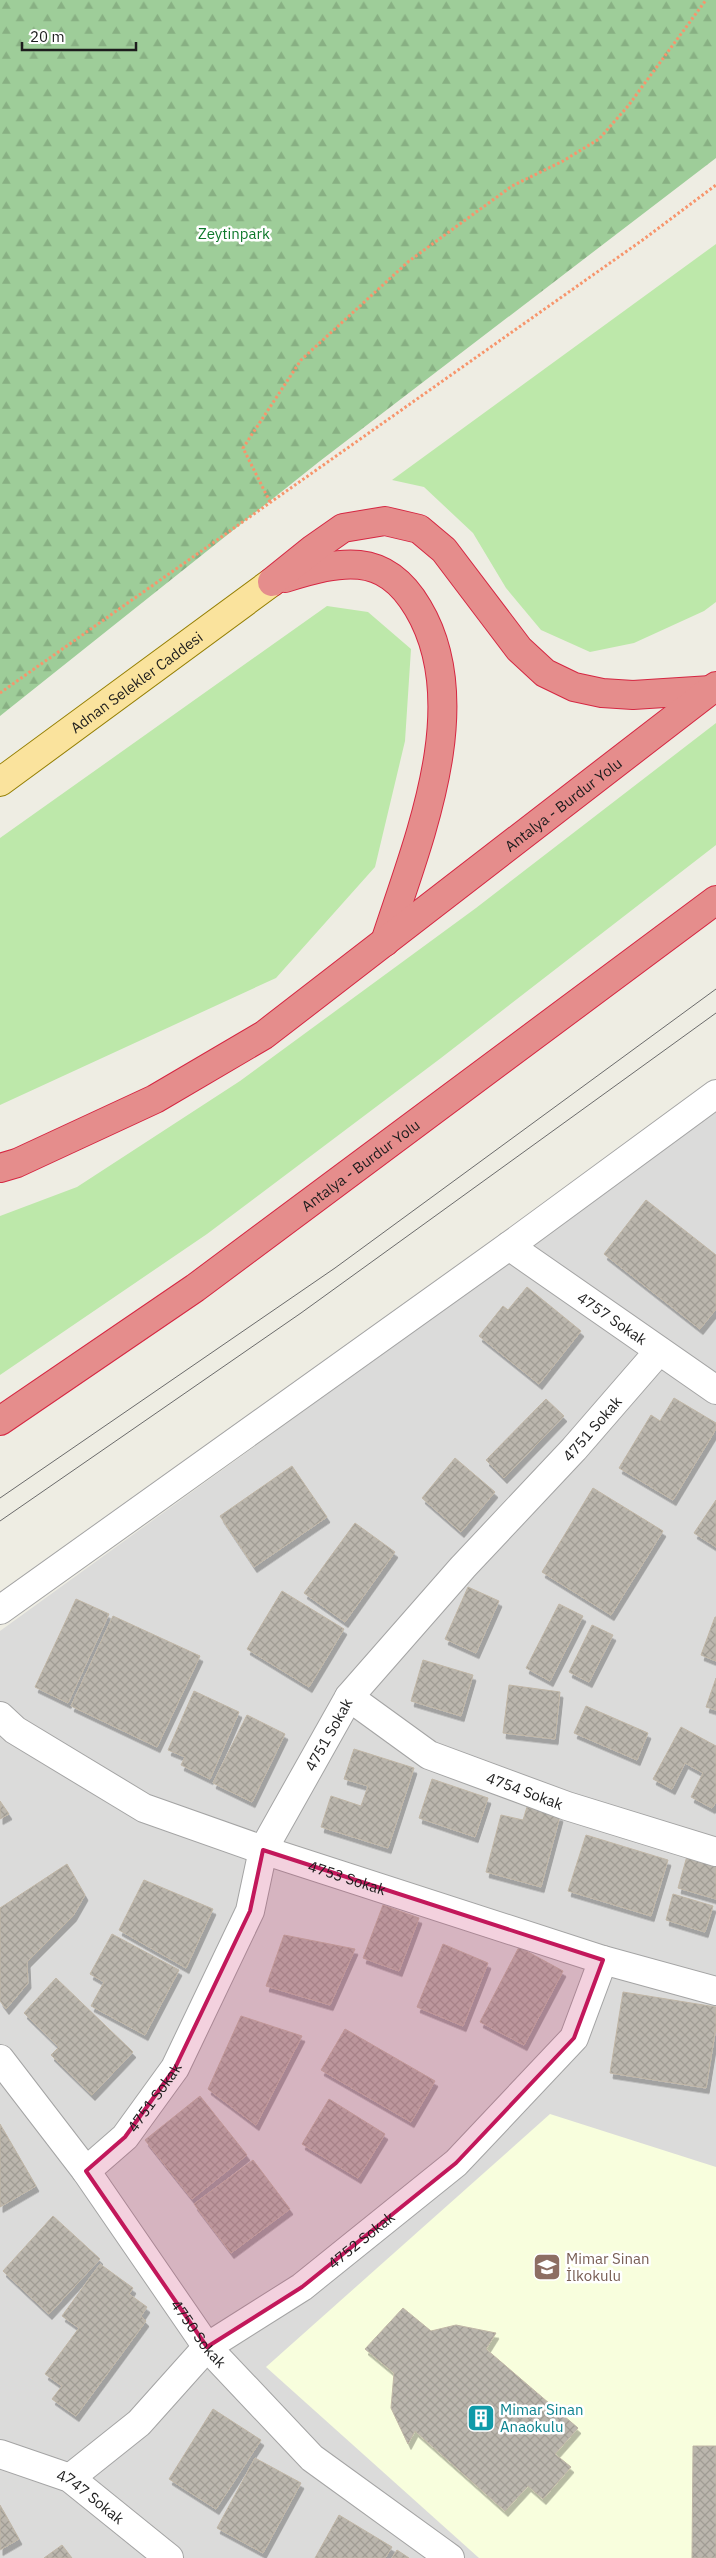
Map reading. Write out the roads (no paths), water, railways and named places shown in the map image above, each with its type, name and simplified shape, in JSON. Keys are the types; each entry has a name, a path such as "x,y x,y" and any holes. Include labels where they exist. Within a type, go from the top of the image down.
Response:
{"highway":[{"path":"272,582 313,548 343,528 385,521 419,529 444,550 518,650 545,673 574,687 602,693 633,695 713,688"},
{"path":"272,582 325,565 357,563 387,573 410,594 426,622 435,648 440,664 443,706 435,775 417,844 385,942"},
{"name":"Antalya - Burdur Yolu","path":"0,1168 17,1163 163,1094 264,1035 713,688"},
{"name":"Antalya - Burdur Yolu","path":"0,1421 195,1288 716,900"}],"main road":[{"name":"Adnan Selekler Caddesi","path":"0,782 272,582"}],"street":[{"path":"0,1610 510,1246 716,1094"},
{"name":"4757 Sokak","path":"510,1246 716,1390"},
{"name":"4751 Sokak","path":"86,2171 126,2136 175,2068 250,1912 263,1850 349,1697 463,1567 574,1449 659,1350"},
{"name":"4754 Sokak","path":"349,1697 430,1755 567,1806 716,1852"},
{"name":"4753 Sokak","path":"0,1716 15,1730 144,1808 263,1850 604,1960 716,1991"},
{"name":"4752 Sokak","path":"70,2478 139,2423 206,2347 302,2287 456,2163 574,2038 604,1960"},
{"name":"4750 Sokak","path":"0,2059 86,2171 206,2347 312,2458 450,2558"},
{"name":"4747 Sokak","path":"0,2454 70,2478 169,2558"}],"tram line":[{"path":"0,1498 335,1268 716,989"},
{"path":"0,1521 301,1313 716,1013"}],"place":[{"name":"Mimar Sinan İlkokulu","path":"547,2267"},
{"name":"Mimar Sinan Anaokulu","path":"481,2418"}],"park label":[{"name":"Zeytinpark","path":"234,233"}]}
